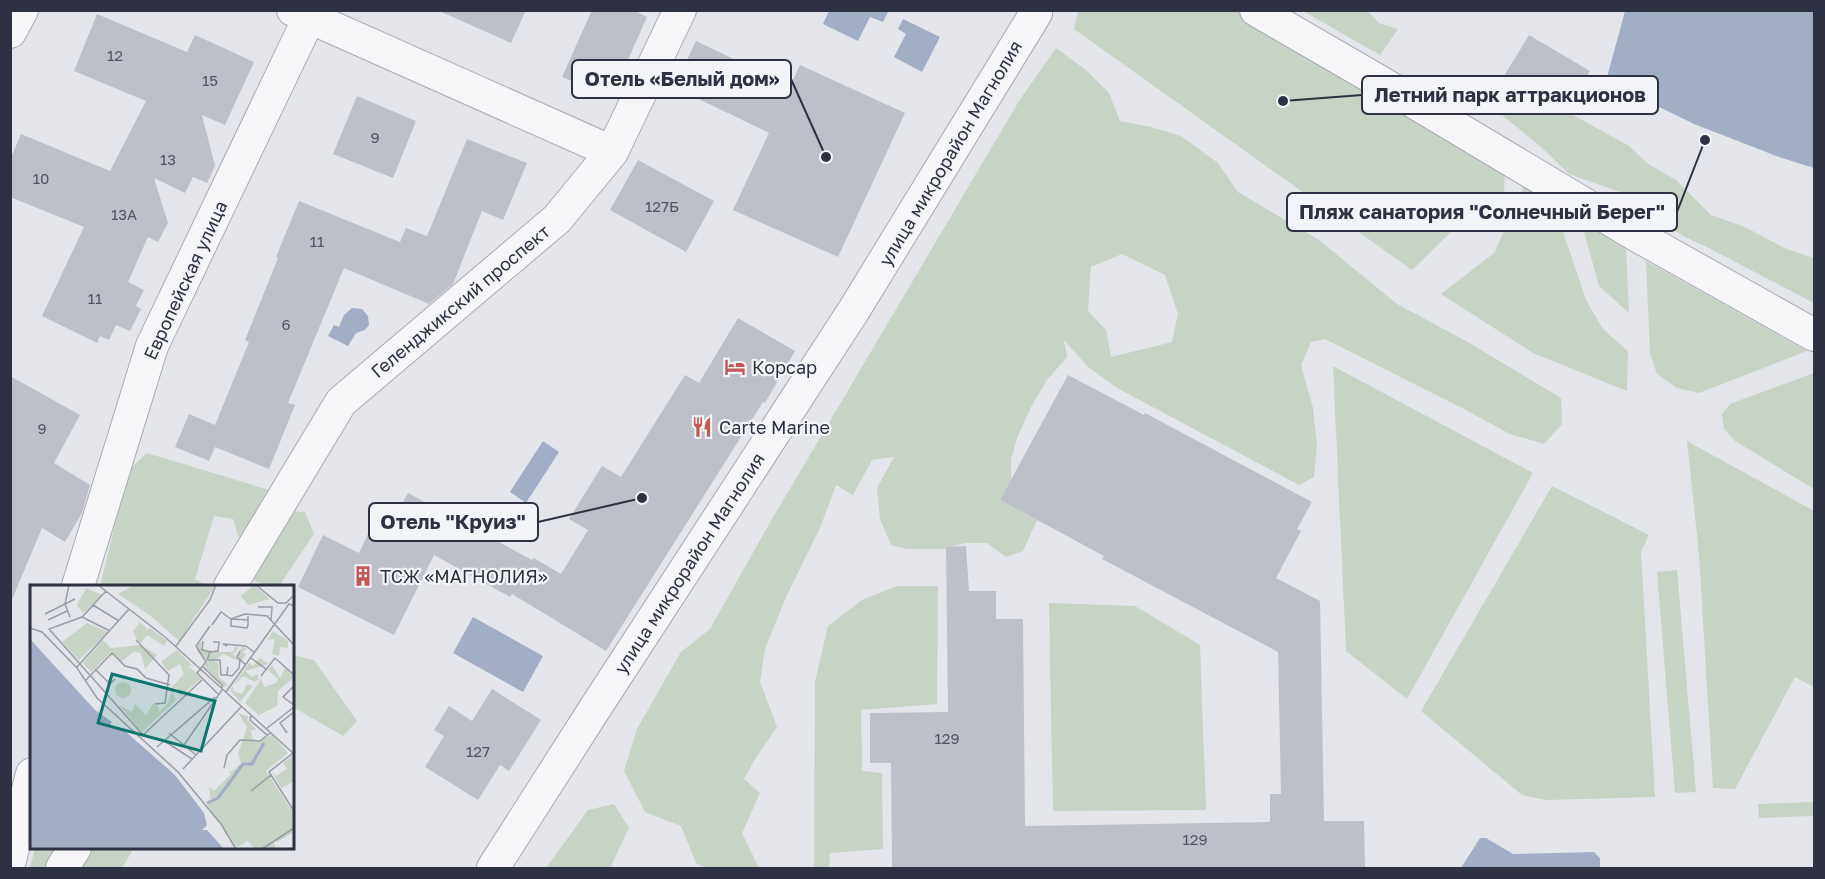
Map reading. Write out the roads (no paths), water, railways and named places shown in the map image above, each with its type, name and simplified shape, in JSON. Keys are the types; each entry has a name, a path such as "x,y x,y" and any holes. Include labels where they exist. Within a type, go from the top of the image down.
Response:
{"street":[{"path":"10,32 22,10"},
{"name":"Геленджикский проспект","path":"231,585 341,402 557,219 612,152 680,10"},
{"path":"1256,10 1636,236 1815,335"},
{"name":"улица микрорайон Магнолия","path":"493,868 854,310 1036,13"},
{"path":"301,14 612,152"},
{"name":"Европейская улица","path":"78,585 152,346 301,14"},
{"path":"10,860 30,782"},
{"path":"62,868 74,849"}],"water":[{"path":"885,10 888,12 883,22 870,17 858,41 823,24 829,11"},
{"path":"1625,11 1814,11 1814,168 1694,124 1606,81"},
{"path":"903,19 940,37 922,72 894,57 906,34 898,29"},
{"path":"352,308 362,309 368,316 369,325 365,330 356,333 348,346 328,336 334,325 339,327 344,315"},
{"path":"543,441 559,452 526,503 510,492"},
{"path":"473,617 543,656 523,692 453,653"},
{"path":"1480,838 1486,838 1513,854 1594,852 1600,858 1600,868 1461,868"}],"place":[{"name":"Летний парк аттракционов","path":"1283,101"},
{"name":"Пляж санатория \"Солнечный Берег\"","path":"1705,140"},
{"name":"Отель «Белый дом»","path":"826,157"},
{"name":"Корсар","path":"735,367"},
{"name":"Carte Marine","path":"702,427"},
{"name":"Отель \"Круиз\"","path":"642,498"},
{"name":"ТСЖ «МАГНОЛИЯ»","path":"363,576"}]}
